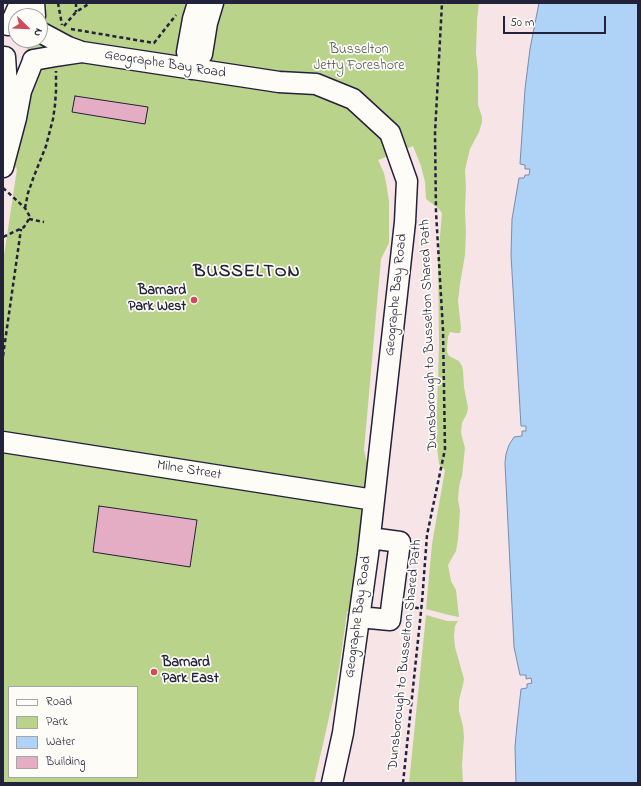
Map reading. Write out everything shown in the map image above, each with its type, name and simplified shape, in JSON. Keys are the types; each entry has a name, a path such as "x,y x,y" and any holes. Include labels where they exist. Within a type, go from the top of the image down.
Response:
{"street":[{"path":"7,27 13,19 20,3"},
{"path":"192,69 187,52 193,19 198,3"},
{"path":"192,69 202,54 207,23 213,3"},
{"name":"Geographe Bay Road","path":"48,36 68,47 82,52 279,82 316,84 353,99 390,133 407,181 404,230 370,538 343,733 332,783"},
{"path":"3,166 16,118 21,91 33,60 38,56 41,48"},
{"name":"Geographe Bay Road","path":"4,55 10,61 21,64 33,60 82,52"},
{"path":"3,132 7,86 4,55"},
{"name":"Milne Street","path":"3,442 374,500"},
{"path":"359,617 390,620 400,542 370,538"}],"path":[{"path":"58,3 63,28"},
{"path":"76,3 76,12"},
{"path":"63,28 76,12 90,3"},
{"name":"Dunsborough to Busselton Shared Path","path":"403,783 428,535 445,449 435,157 442,3"},
{"path":"63,28 154,43 178,12"},
{"path":"25,208 28,193 46,146 54,112 56,91 54,56"},
{"path":"3,188 25,208 29,215 27,224 21,229 3,237"},
{"path":"29,219 44,222"},
{"path":"3,356 21,229"}],"green space":[{"name":"Busselton Jetty Foreshore","path":"8,3 479,3 476,53 478,72 478,105 482,122 479,132 470,149 465,170 465,255 458,301 461,328 460,333 450,332 447,347 449,356 459,361 462,366 468,408 462,423 461,433 465,448 458,499 460,511 458,539 456,551 448,565 451,581 456,590 459,617 426,609 432,544 445,470 439,464 436,439 439,347 438,259 442,213 426,199 425,182 421,166 413,146 378,160 384,173 389,202 389,243 381,259 364,450 368,467 354,604 347,612 334,696 314,783 3,783 3,262 17,169 12,165 32,78 42,68 26,48 48,48 48,8 8,8 8,25 3,19 3,11"},
{"path":"426,615 447,621 458,621 455,626 454,636 455,647 464,679 459,700 459,711 464,737 462,765 463,783 409,783"}],"water":[{"path":"539,3 638,3 638,783 516,783 515,747 521,689 527,688 527,684 532,683 531,678 526,679 526,675 520,675 514,647 505,463 509,445 514,437 522,436 522,431 526,431 526,426 521,426 511,255 512,219 519,178 524,178 525,175 529,175 530,169 525,169 525,165 520,164 525,89 530,49"}],"building":[{"path":"75,96 148,107 145,124 72,112"},
{"path":"99,506 197,520 190,567 93,552"}],"place":[{"name":"Barnard Park West","path":"194,300"},
{"name":"Barnard Park East","path":"154,672"}],"district":[{"name":"BUSSELTON","path":"247,273"}]}
